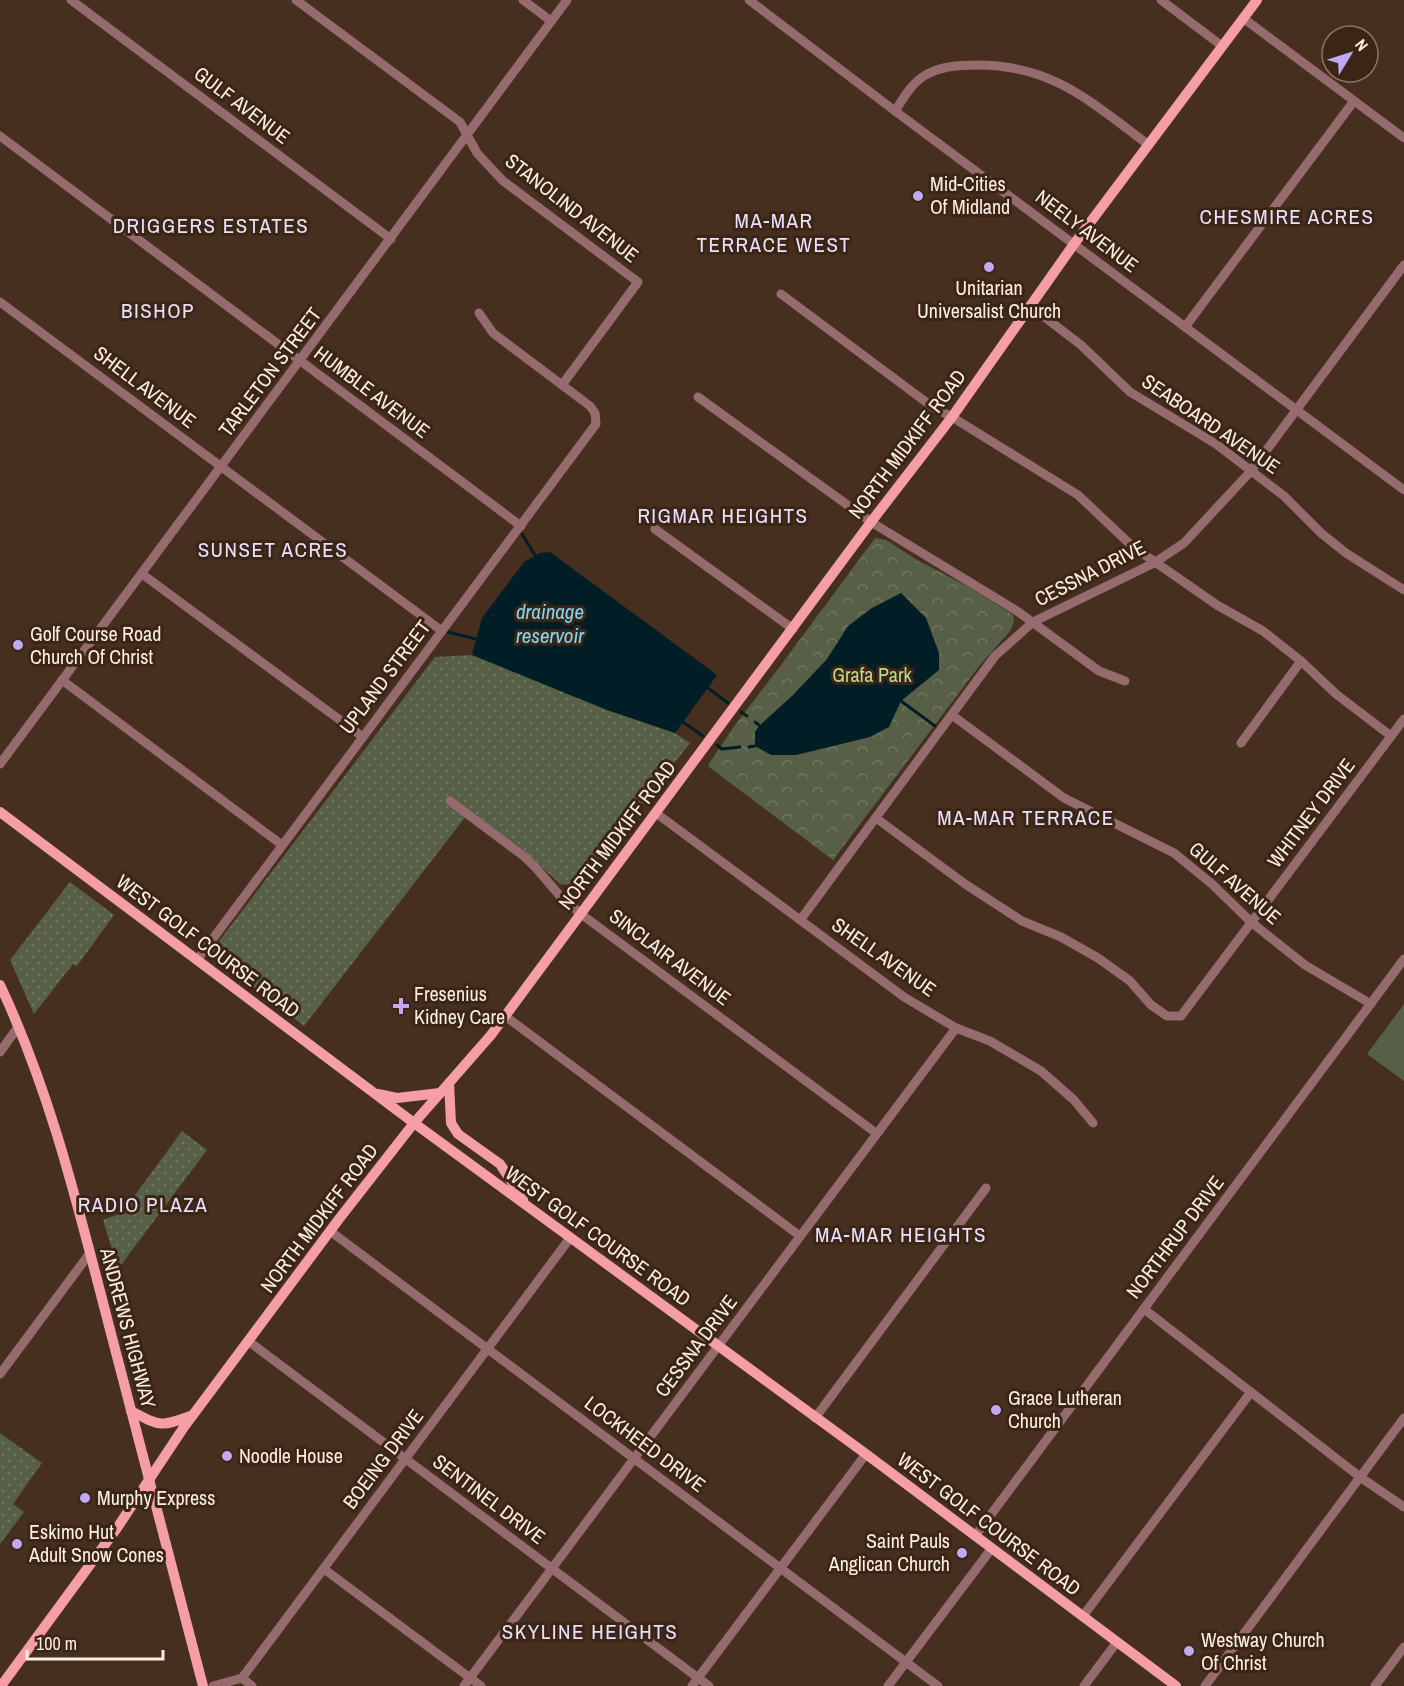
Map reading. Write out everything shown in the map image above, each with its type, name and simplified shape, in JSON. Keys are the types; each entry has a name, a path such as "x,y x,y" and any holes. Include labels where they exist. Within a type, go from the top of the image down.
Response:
{"main road":[{"name":"NORTH MIDKIFF ROAD","path":"1,1686 117,1528 193,1415 248,1341 414,1123 491,1035 951,417 1074,244 1257,0"},
{"name":"WEST GOLF COURSE ROAD","path":"0,812 414,1123 866,1454 1176,1686"},
{"name":"ANDREWS HIGHWAY","path":"0,985 53,1119 203,1686"},
{"path":"449,1083 450,1116 454,1128 458,1134 500,1164 528,1207"},
{"path":"374,1093 397,1098 440,1093"},
{"path":"131,1411 161,1425 193,1415"}],"street":[{"name":"GULF AVENUE","path":"71,0 391,239"},
{"name":"STANOLIND AVENUE","path":"296,0 460,122 477,153 503,181 638,282 562,385"},
{"path":"523,0 551,21"},
{"name":"TARLETON STREET","path":"0,764 567,0"},
{"name":"NEELY AVENUE","path":"749,0 1404,490"},
{"path":"1161,0 1222,46"},
{"path":"1244,18 1404,138"},
{"path":"895,111 913,85 924,76 943,68 996,65 1032,72 1057,81 1149,145"},
{"path":"1185,327 1354,101"},
{"name":"HUMBLE AVENUE","path":"0,136 521,526"},
{"name":"CESSNA DRIVE","path":"801,920 995,656 1033,622 1154,563 1184,543 1251,471 1404,266"},
{"path":"781,294 934,408 1078,495 1132,546 1154,563 1217,606 1263,631 1301,661 1336,694 1391,736"},
{"name":"SHELL AVENUE","path":"0,302 442,631"},
{"name":"SEABOARD AVENUE","path":"1030,306 1081,345 1130,392 1216,444 1284,496 1321,533 1346,553 1404,590"},
{"path":"479,313 493,333 562,385"},
{"name":"UPLAND STREET","path":"197,960 596,424 595,413 591,406 562,385"},
{"path":"698,397 871,522 1033,622 1099,671 1125,681"},
{"path":"655,529 793,629"},
{"path":"142,574 363,737"},
{"path":"1241,743 1301,661"},
{"path":"62,680 282,844"},
{"name":"GULF AVENUE","path":"952,715 1064,798 1174,854 1212,884 1251,922 1305,965 1371,1004"},
{"name":"WHITNEY DRIVE","path":"876,819 965,884 1022,921 1061,937 1098,958 1130,981 1151,1005 1167,1016 1181,1016 1404,719"},
{"name":"SINCLAIR AVENUE","path":"450,801 525,857 560,896 581,914 876,1133"},
{"name":"SHELL AVENUE","path":"657,813 904,997 956,1028 990,1041 1041,1071 1074,1100 1093,1123"},
{"name":"NORTHRUP DRIVE","path":"975,1536 1404,959"},
{"path":"505,1016 800,1236"},
{"path":"0,1052 18,1027"},
{"name":"CESSNA DRIVE","path":"464,1686 956,1028"},
{"path":"815,1418 986,1188"},
{"name":"LOCKHEED DRIVE","path":"330,1231 938,1686"},
{"name":"BOEING DRIVE","path":"242,1678 570,1238"},
{"path":"1,1370 90,1253"},
{"path":"1144,1310 1360,1477 1404,1507"},
{"name":"SENTINEL DRIVE","path":"248,1341 709,1686"},
{"path":"1083,1616 1251,1392"},
{"path":"1205,1686 1404,1418"},
{"path":"692,1686 866,1454"},
{"path":"888,1686 992,1548"},
{"path":"324,1569 481,1686"},
{"path":"1084,1686 1117,1642"},
{"path":"1375,1686 1404,1647"},
{"path":"213,1686 242,1678 252,1686"}],"green space":[{"name":"Grafa Park","path":"875,538 886,540 917,560 967,586 1009,612 1013,615 1014,621 1011,630 980,665 833,860 708,765"},
{"path":"472,655 675,733 690,743 578,886 560,884 526,852 470,811 304,1026 210,953 435,657"},
{"path":"70,882 114,915 77,966 73,964 34,1014 10,960"},
{"path":"1404,1004 1404,1081 1367,1054"},
{"path":"182,1131 207,1150 118,1269 103,1220 122,1213"},
{"path":"0,1433 42,1463 13,1504 24,1512 0,1544"}],"water":[{"name":"drainage reservoir","path":"550,552 717,675 675,733 607,710 472,655 482,618 524,562 540,553"},
{"path":"901,593 926,618 939,653 939,670 901,701 889,727 870,737 796,755 771,755 755,746 755,732 759,726 827,659 848,626 872,608"}],"waterway":[{"path":"522,534 535,555"},
{"path":"448,632 476,639"},
{"path":"708,688 728,703"},
{"path":"901,701 935,726"},
{"path":"741,712 747,716"},
{"path":"683,722 703,736"},
{"path":"755,722 759,725"},
{"path":"717,745 722,749 740,747"},
{"path":"749,747 755,746"}],"place":[{"name":"Mid-Cities Of Midland","path":"918,196"},
{"name":"Unitarian Universalist Church","path":"989,267"},
{"name":"Golf Course Road Church Of Christ","path":"18,645"},
{"name":"Fresenius Kidney Care","path":"401,1006"},
{"name":"Grace Lutheran Church","path":"996,1410"},
{"name":"Noodle House","path":"227,1456"},
{"name":"Murphy Express","path":"85,1498"},
{"name":"Eskimo Hut Adult Snow Cones","path":"17,1544"},
{"name":"Saint Pauls Anglican Church","path":"962,1553"},
{"name":"Westway Church Of Christ","path":"1189,1651"}],"district":[{"name":"CHESMIRE ACRES","path":"1287,217"},
{"name":"DRIGGERS ESTATES","path":"211,226"},
{"name":"MA-MAR TERRACE WEST","path":"774,233"},
{"name":"BISHOP","path":"158,311"},
{"name":"RIGMAR HEIGHTS","path":"723,516"},
{"name":"SUNSET ACRES","path":"273,550"},
{"name":"MA-MAR TERRACE","path":"1026,818"},
{"name":"RADIO PLAZA","path":"143,1205"},
{"name":"MA-MAR HEIGHTS","path":"901,1235"},
{"name":"SKYLINE HEIGHTS","path":"590,1632"}]}
